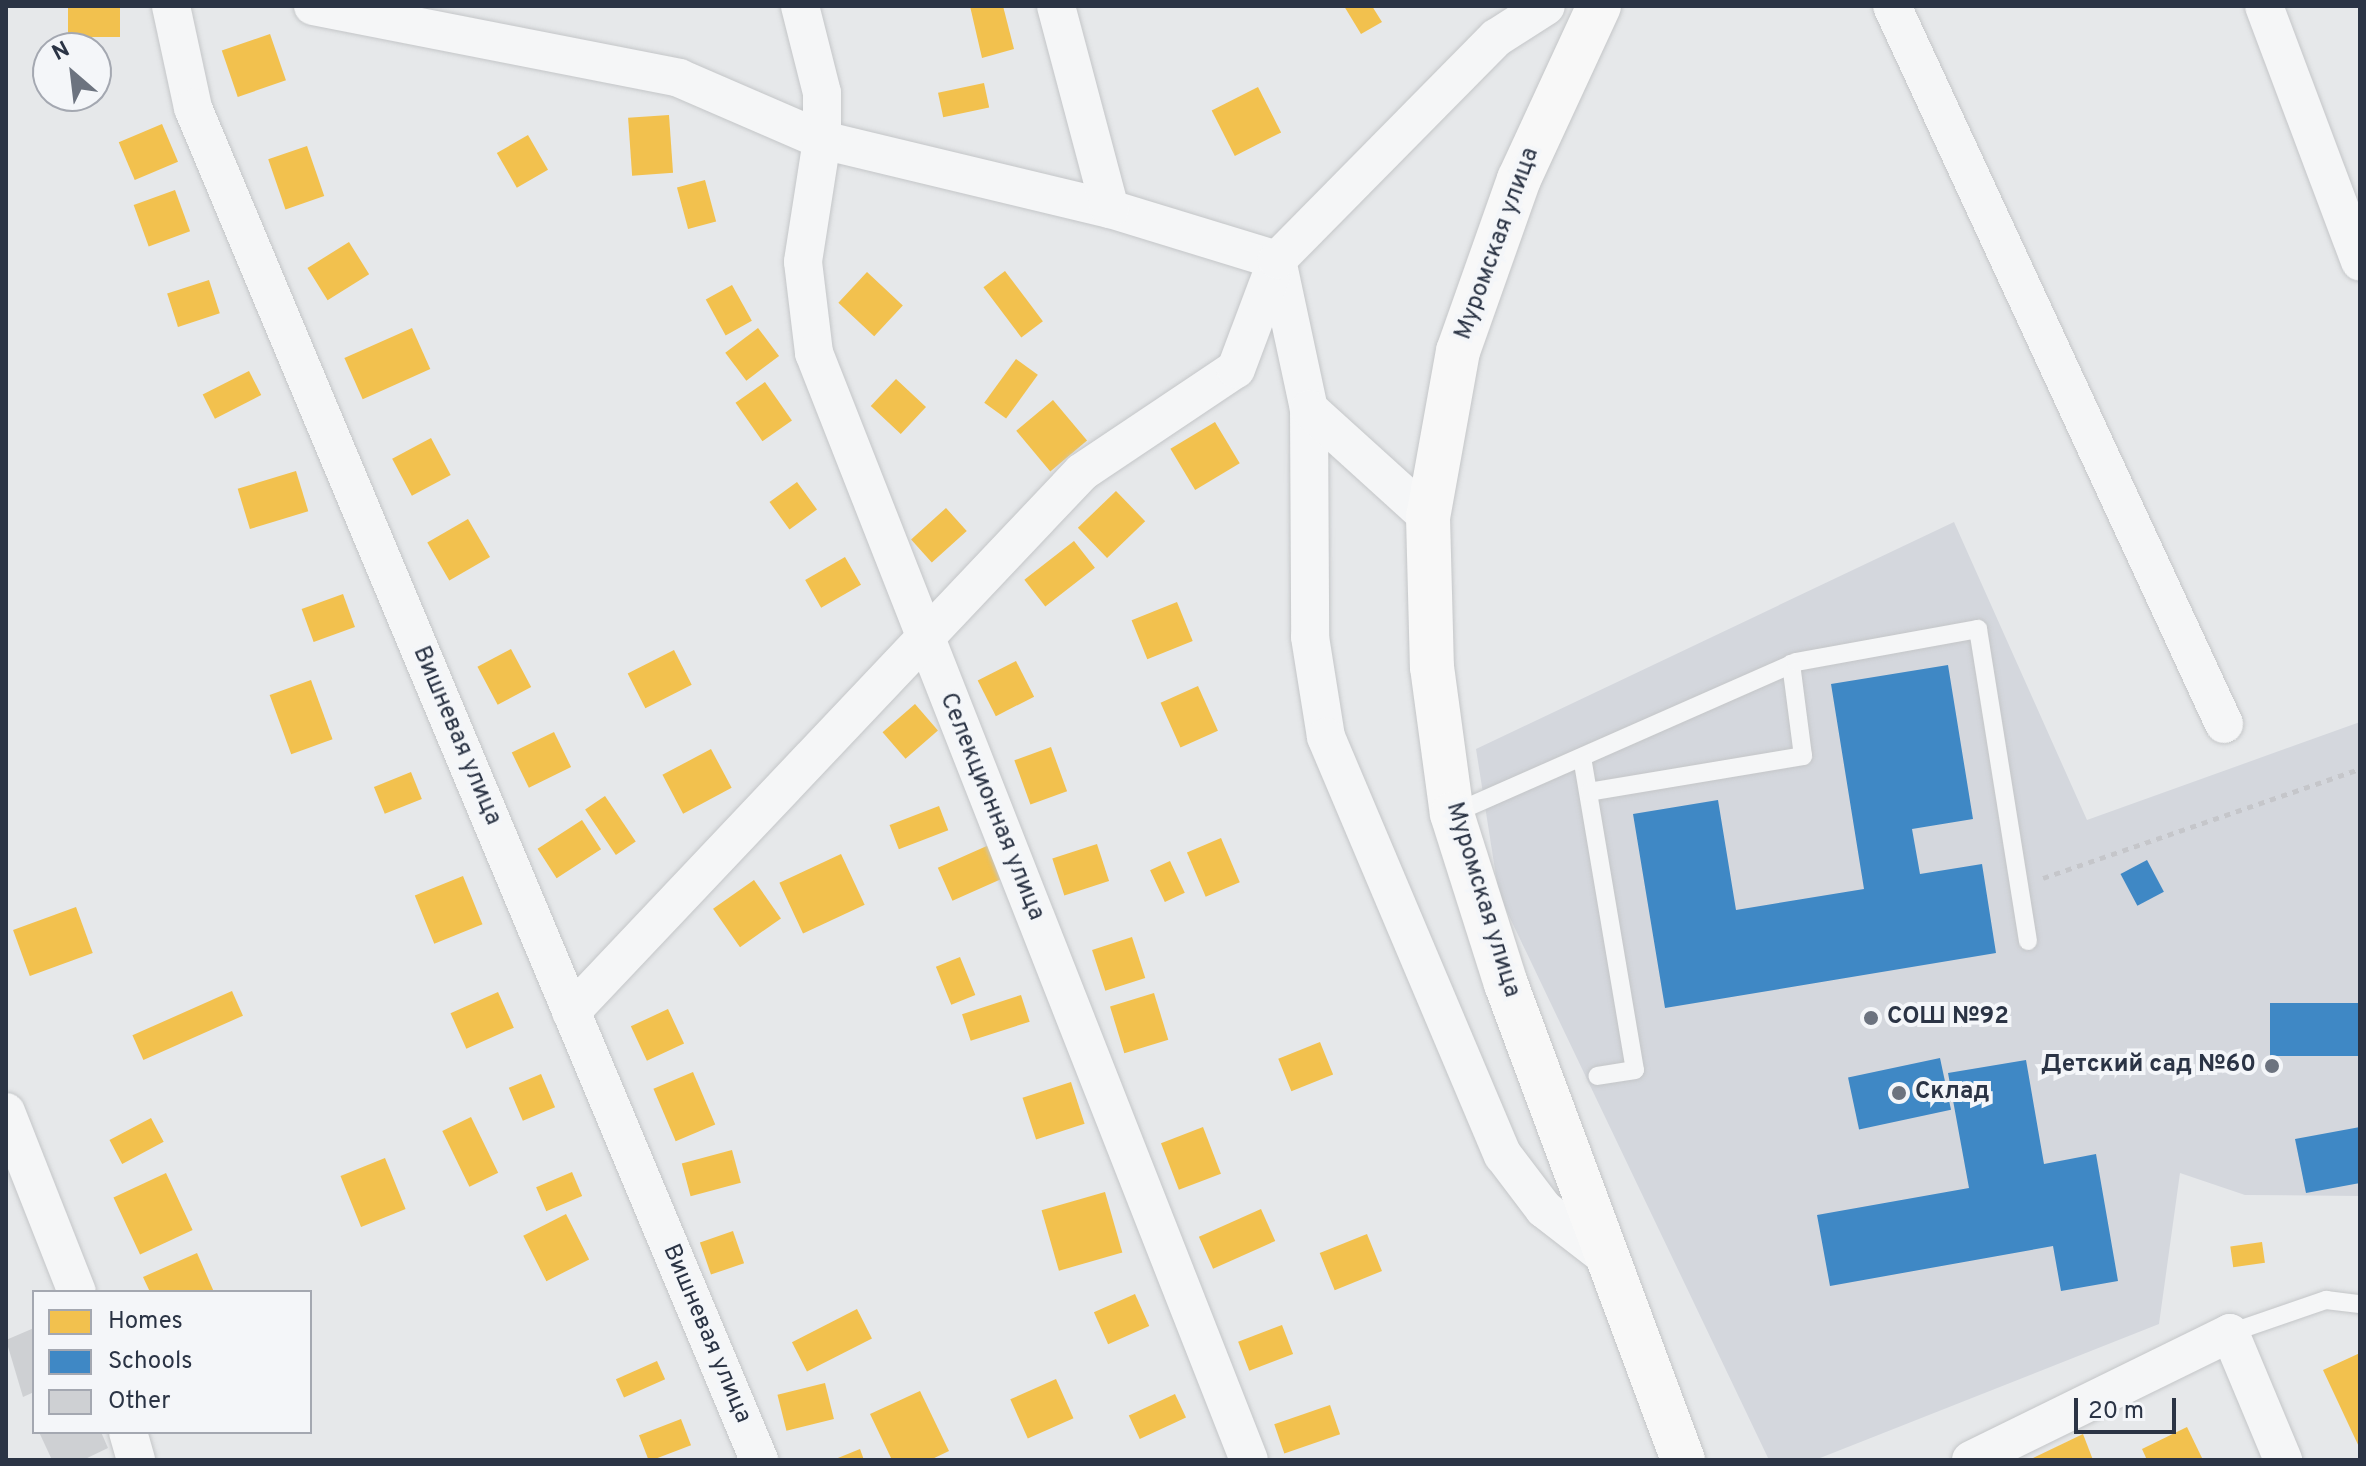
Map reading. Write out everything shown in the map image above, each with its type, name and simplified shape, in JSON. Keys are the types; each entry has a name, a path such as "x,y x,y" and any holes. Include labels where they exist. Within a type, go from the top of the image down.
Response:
{"street":[{"name":"Вишневая улица","path":"171,6 193,108 759,1460"},
{"path":"313,6 421,17 679,78 822,140 1110,209 1277,260"},
{"name":"Селекционная улица","path":"800,6 822,93 822,140 803,262 814,353 1249,1460"},
{"path":"1056,6 1110,209"},
{"path":"571,1012 923,634 1082,472 1236,369 1277,260 1496,38 1546,6"},
{"path":"1892,6 2224,724"},
{"path":"2264,6 2360,262"},
{"name":"Муромская улица","path":"1585,10 1519,179 1458,351 1428,517 1432,667 1452,814 1606,1257 1683,1460"},
{"path":"1277,260 1309,409 1310,637 1326,737 1503,1155 1544,1209 1606,1257"},
{"path":"1309,409 1428,517"},
{"path":"6,1112 76,1290"},
{"path":"1971,1460 2230,1333 2283,1460"},
{"path":"129,1434 136,1460"}],"lane":[{"path":"1452,814 1791,664 1978,629 2028,941"},
{"path":"1589,792 1803,756 1791,664"},
{"path":"1582,757 1635,1070 1597,1076"},
{"path":"2230,1333 2326,1300 2360,1304"}],"path":[{"path":"2020,886 2360,769"}],"shaded area":[{"name":"СОШ №92","path":"1954,522 2087,820 2360,722 2360,1196 2245,1195 2180,1173 2159,1324 1815,1460 1769,1460 1499,895 1476,749"}],"building: Homes":[{"path":"68,6 120,6 120,37 112,37 112,32 68,32"},
{"path":"970,6 1003,6 1014,49 982,58"},
{"path":"1344,6 1372,6 1382,22 1361,34"},
{"path":"270,34 286,80 238,97 222,51"},
{"path":"984,83 989,107 943,117 938,93"},
{"path":"1258,87 1281,132 1235,156 1212,111"},
{"path":"669,115 673,173 632,176 628,118"},
{"path":"162,124 178,162 135,180 119,142"},
{"path":"528,135 548,170 517,188 497,153"},
{"path":"307,146 324,196 285,209 268,159"},
{"path":"705,180 716,222 688,229 677,188"},
{"path":"175,190 190,231 149,246 134,205"},
{"path":"349,242 369,274 328,300 307,268"},
{"path":"1005,271 1043,321 1021,338 983,287"},
{"path":"867,272 903,305 874,336 838,303"},
{"path":"209,280 220,313 178,327 167,294"},
{"path":"732,285 752,321 726,335 706,300"},
{"path":"412,328 430,369 363,399 344,358"},
{"path":"758,328 779,356 746,381 725,353"},
{"path":"1016,359 1038,375 1006,419 984,403"},
{"path":"249,371 261,395 215,419 203,395"},
{"path":"896,379 926,407 901,434 871,406"},
{"path":"765,382 792,421 762,441 736,403"},
{"path":"1053,400 1087,441 1050,471 1016,431"},
{"path":"1215,422 1240,463 1195,490 1170,449"},
{"path":"431,438 451,475 412,496 392,459"},
{"path":"296,471 308,511 250,529 238,489"},
{"path":"797,482 817,510 789,529 769,502"},
{"path":"1116,491 1145,521 1107,558 1078,528"},
{"path":"946,508 967,531 932,562 911,539"},
{"path":"468,519 490,557 449,581 427,542"},
{"path":"1074,541 1095,568 1045,607 1024,580"},
{"path":"845,557 861,585 821,608 805,580"},
{"path":"343,594 355,627 314,642 302,609"},
{"path":"1177,602 1193,641 1147,659 1132,620"},
{"path":"511,649 531,687 498,705 477,667"},
{"path":"674,650 692,685 645,708 628,674"},
{"path":"1016,661 1034,697 996,716 978,681"},
{"path":"311,680 333,739 291,754 270,695"},
{"path":"1198,686 1218,731 1180,747 1161,703"},
{"path":"915,704 938,730 906,759 883,732"},
{"path":"554,732 571,767 529,788 512,753"},
{"path":"1051,747 1067,791 1030,805 1014,760"},
{"path":"711,749 732,788 683,814 662,775"},
{"path":"411,772 422,799 385,814 374,787"},
{"path":"605,796 636,842 616,855 585,809"},
{"path":"939,806 948,830 899,849 890,825"},
{"path":"582,820 601,849 557,878 538,849"},
{"path":"1221,838 1240,882 1206,897 1187,852"},
{"path":"1097,844 1109,881 1064,896 1052,859"},
{"path":"989,845 1004,878 952,901 938,868"},
{"path":"841,854 865,905 803,933 779,883"},
{"path":"1170,861 1185,893 1165,902 1150,870"},
{"path":"463,876 482,924 434,944 415,895"},
{"path":"754,880 781,919 740,947 713,909"},
{"path":"76,907 93,953 30,976 13,930"},
{"path":"1132,937 1145,978 1105,991 1092,950"},
{"path":"960,957 975,995 951,1005 936,967"},
{"path":"232,991 243,1016 143,1060 132,1035"},
{"path":"498,992 514,1028 466,1049 450,1013"},
{"path":"1154,993 1168,1040 1124,1053 1110,1006"},
{"path":"1021,995 1030,1022 971,1041 962,1014"},
{"path":"668,1009 684,1043 647,1061 631,1026"},
{"path":"1320,1042 1333,1074 1291,1091 1278,1059"},
{"path":"693,1072 715,1124 676,1141 653,1089"},
{"path":"541,1074 555,1107 523,1121 509,1088"},
{"path":"1071,1082 1085,1124 1036,1140 1022,1098"},
{"path":"471,1117 498,1173 469,1187 442,1131"},
{"path":"151,1118 164,1142 122,1164 110,1140"},
{"path":"1203,1127 1221,1174 1179,1190 1161,1143"},
{"path":"732,1150 741,1183 691,1196 682,1163"},
{"path":"385,1158 406,1209 361,1227 340,1176"},
{"path":"572,1172 582,1196 546,1211 536,1187"},
{"path":"166,1173 193,1230 140,1255 113,1198"},
{"path":"1105,1192 1122,1253 1059,1271 1042,1210"},
{"path":"1261,1209 1275,1241 1213,1269 1199,1237"},
{"path":"566,1214 589,1259 546,1281 523,1236"},
{"path":"733,1231 744,1263 711,1275 700,1242"},
{"path":"1367,1234 1382,1271 1335,1290 1320,1253"},
{"path":"2262,1242 2265,1263 2233,1267 2230,1246"},
{"path":"197,1253 213,1290 149,1290 143,1277"},
{"path":"1135,1294 1149,1326 1108,1344 1094,1312"},
{"path":"857,1309 872,1338 807,1372 792,1342"},
{"path":"1282,1325 1293,1354 1249,1371 1238,1342"},
{"path":"2360,1353 2360,1449 2323,1370"},
{"path":"657,1361 665,1379 624,1398 616,1379"},
{"path":"1056,1379 1073,1418 1028,1439 1010,1399"},
{"path":"825,1383 834,1419 786,1431 777,1395"},
{"path":"920,1391 949,1451 930,1460 892,1460 870,1414"},
{"path":"1175,1394 1186,1418 1140,1439 1129,1416"},
{"path":"1330,1405 1340,1434 1284,1454 1274,1424"},
{"path":"681,1419 691,1445 649,1460 639,1435"},
{"path":"2187,1427 2203,1460 2147,1460 2142,1449"},
{"path":"2083,1434 2093,1460 2029,1460"},
{"path":"860,1449 864,1460 833,1460"}],"building: Schools":[{"path":"1948,665 1973,819 1912,829 1920,874 1982,864 1996,953 1665,1008 1633,814 1718,800 1736,910 1864,889 1831,684"},
{"path":"2147,860 2164,892 2137,906 2121,874"},
{"path":"2270,1003 2360,1003 2360,1056 2270,1056"},
{"name":"Склад","path":"1940,1058 1951,1110 1859,1129 1848,1078"},
{"path":"2026,1060 2044,1164 2096,1154 2118,1281 2061,1291 2053,1246 1830,1286 1817,1215 1969,1188 1948,1073"},
{"path":"2360,1127 2360,1183 2306,1193 2295,1139"}],"building: Other":[{"path":"32,1329 32,1393 23,1397 6,1340"},
{"path":"40,1434 102,1434 108,1448 83,1460 52,1460"}],"place":[{"name":"СОШ №92","path":"1871,1018"},
{"name":"Детский сад №60","path":"2272,1066"},
{"name":"Склад","path":"1899,1093"}]}
